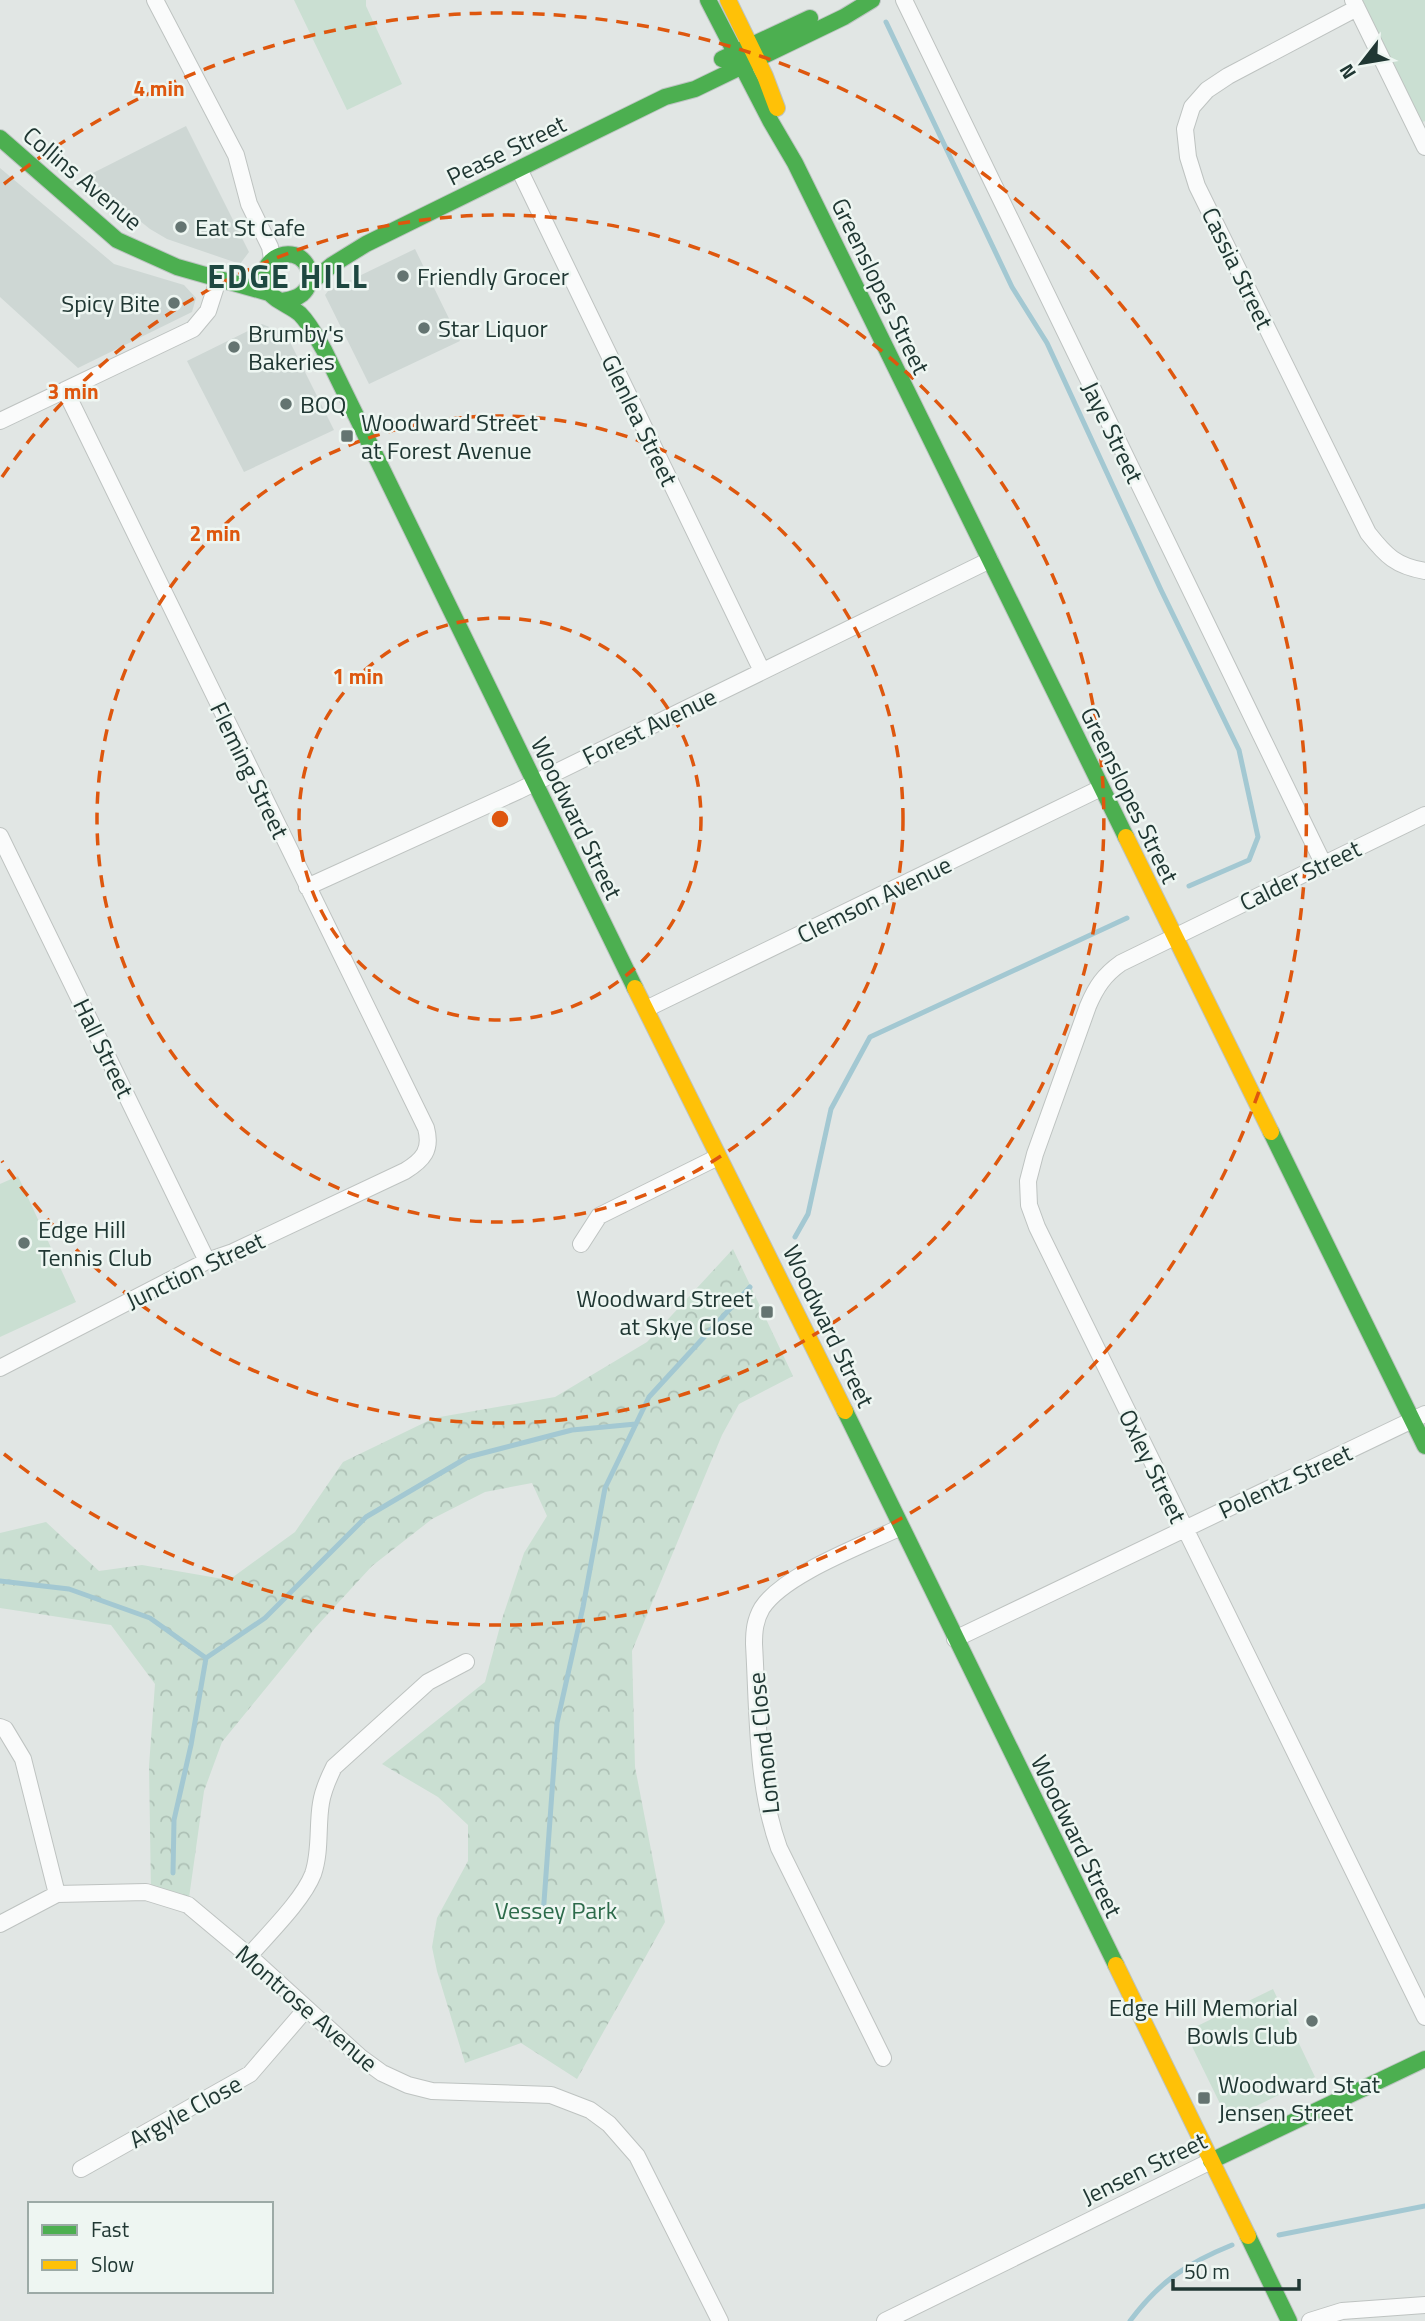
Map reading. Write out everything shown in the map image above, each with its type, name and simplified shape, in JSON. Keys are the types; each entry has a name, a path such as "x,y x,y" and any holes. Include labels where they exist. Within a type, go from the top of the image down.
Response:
{"street":[{"path":"0,421 193,328 208,311 218,280 245,274 270,262 287,254 301,258 310,272 309,285 298,299 276,297 264,279 270,262 270,247 249,204 236,155 155,0"},
{"name":"Greenslopes Street","path":"708,0 746,56"},
{"name":"Greenslopes Street","path":"728,0 771,122 795,163 1175,937 1419,1417 1425,1446"},
{"name":"Pease Street","path":"746,56 853,0"},
{"name":"Pease Street","path":"309,285 332,265 366,244 666,97 688,77 844,17 872,0"},
{"name":"Jaye Street","path":"904,0 1323,863"},
{"path":"1355,4 1425,147"},
{"name":"Cassia Street","path":"1355,4 1206,90 1192,107 1185,129 1188,157 1198,186 1368,533 1385,555 1402,565 1425,571"},
{"name":"Collins Avenue","path":"0,138 117,240 137,252 218,280 254,286 276,297"},
{"name":"Glenlea Street","path":"519,169 762,671"},
{"name":"Pease Street","path":"301,258 366,244"},
{"name":"Woodward Street","path":"309,285 325,353"},
{"name":"Woodward Street","path":"276,297 300,314 325,353 1289,2321"},
{"name":"Fleming Street","path":"65,390 426,1128 429,1139 426,1151"},
{"name":"Forest Avenue","path":"306,887 535,782 990,561"},
{"name":"Clemson Avenue","path":"646,1009 1101,788"},
{"name":"Calder Street","path":"1175,937 1323,863 1423,821"},
{"name":"Hall Street","path":"0,836 207,1261"},
{"name":"Oxley Street","path":"1175,937 1121,963 1107,973 1096,986 1035,1154 1028,1181 1029,1205 1037,1227 1425,2017"},
{"name":"Junction Street","path":"0,1368 207,1261 233,1252 405,1171 416,1164 426,1151"},
{"path":"581,1244 599,1216 718,1157"},
{"name":"Polentz Street","path":"956,1639 1419,1417"},
{"name":"Lomond Close","path":"883,2058 779,1848 770,1822 763,1793 754,1625 763,1607 776,1592 815,1569 901,1527"},
{"path":"249,1956 302,1894 312,1875 317,1853 321,1803 334,1767 428,1682 466,1662"},
{"path":"0,1727 5,1729 23,1759 57,1894"},
{"name":"Montrose Avenue","path":"0,1924 57,1894 146,1892 188,1905 249,1956 360,2057 382,2073 408,2085 432,2091 551,2095 590,2110 609,2124 637,2156 720,2321"},
{"name":"Argyle Close","path":"81,2169 250,2074 306,2009"},
{"name":"Jensen Street","path":"885,2321 1425,2059"},
{"path":"1310,2321 1342,2311 1425,2305"}],"shaded area":[{"path":"186,126 249,252 240,264 167,239 150,229 85,177"},
{"path":"0,168 114,264 184,285 196,298 192,312 78,368 0,297"},
{"path":"415,249 460,341 369,384 325,295 328,291"},
{"path":"262,324 286,334 334,430 244,472 187,361"}],"green space":[{"path":"294,0 366,0 366,6 402,84 347,110"},
{"path":"1353,0 1425,0 1425,121 1414,126"},
{"name":"Edge Hill Tennis Club","path":"18,1176 76,1302 0,1337 0,1184"},
{"name":"Vessey Park","path":"733,1249 793,1376 739,1404 722,1435 632,1651 635,1767 665,1922 577,2079 521,2043 465,2063 432,1947 437,1918 468,1861 468,1825 438,1797 382,1764 485,1682 524,1553 547,1516 532,1483 485,1492 432,1519 372,1566 315,1628 222,1742 204,1791 188,1905 151,1893 149,1766 155,1684 111,1625 0,1608 0,1533 46,1522 99,1571 142,1565 229,1580 295,1532 343,1462 434,1418 555,1397 647,1342"},
{"path":"1273,1989 1315,2077 1228,2120 1185,2032"}],"waterway":[{"path":"886,22 1012,287 1047,343 1161,590 1239,750 1258,837 1249,860 1189,886"},
{"path":"795,1237 808,1214 831,1109 870,1037 1127,918"},
{"path":"543,1916 557,1723 583,1607 605,1488 649,1397 750,1287"},
{"path":"173,1873 174,1820 191,1745 206,1658 265,1618 366,1517 468,1457 572,1430 636,1424"},
{"path":"0,1581 69,1589 150,1618 206,1658"},
{"path":"1279,2235 1425,2206"},
{"path":"1130,2321 1152,2295 1175,2275 1232,2245"}],"traffic: fast":[{"path":"708,0 795,163 1126,837"},
{"path":"310,283 332,265 366,244 665,97 695,89 844,17 872,0"},
{"path":"722,59 810,18"},
{"path":"0,138 117,240 177,267 269,293"},
{"path":"282,301 300,296 309,284 307,267 294,255 274,258 264,275 266,288 273,296 300,314 324,350 635,988"},
{"path":"1271,1132 1425,1446"},
{"path":"845,1411 1116,1965"},
{"path":"1211,2161 1425,2059"},
{"path":"1248,2236 1289,2321"}],"traffic: slow":[{"path":"728,0 765,76 777,108"},
{"path":"1126,837 1271,1132"},
{"path":"635,988 845,1411"},
{"path":"1116,1965 1248,2236"}],"place":[{"name":"Eat St Cafe","path":"181,227"},
{"name":"Friendly Grocer","path":"403,276"},
{"name":"Spicy Bite","path":"174,303"},
{"name":"Star Liquor","path":"424,328"},
{"name":"Brumby's Bakeries","path":"234,347"},
{"name":"BOQ","path":"286,404"},
{"name":"Woodward Street at Forest Avenue","path":"347,436"},
{"name":"Edge Hill Tennis Club","path":"24,1243"},
{"name":"Woodward Street at Skye Close","path":"767,1312"},
{"name":"Edge Hill Memorial Bowls Club","path":"1312,2021"},
{"name":"Woodward St at Jensen Street","path":"1204,2098"}],"district":[{"name":"EDGE HILL","path":"288,276"}]}
